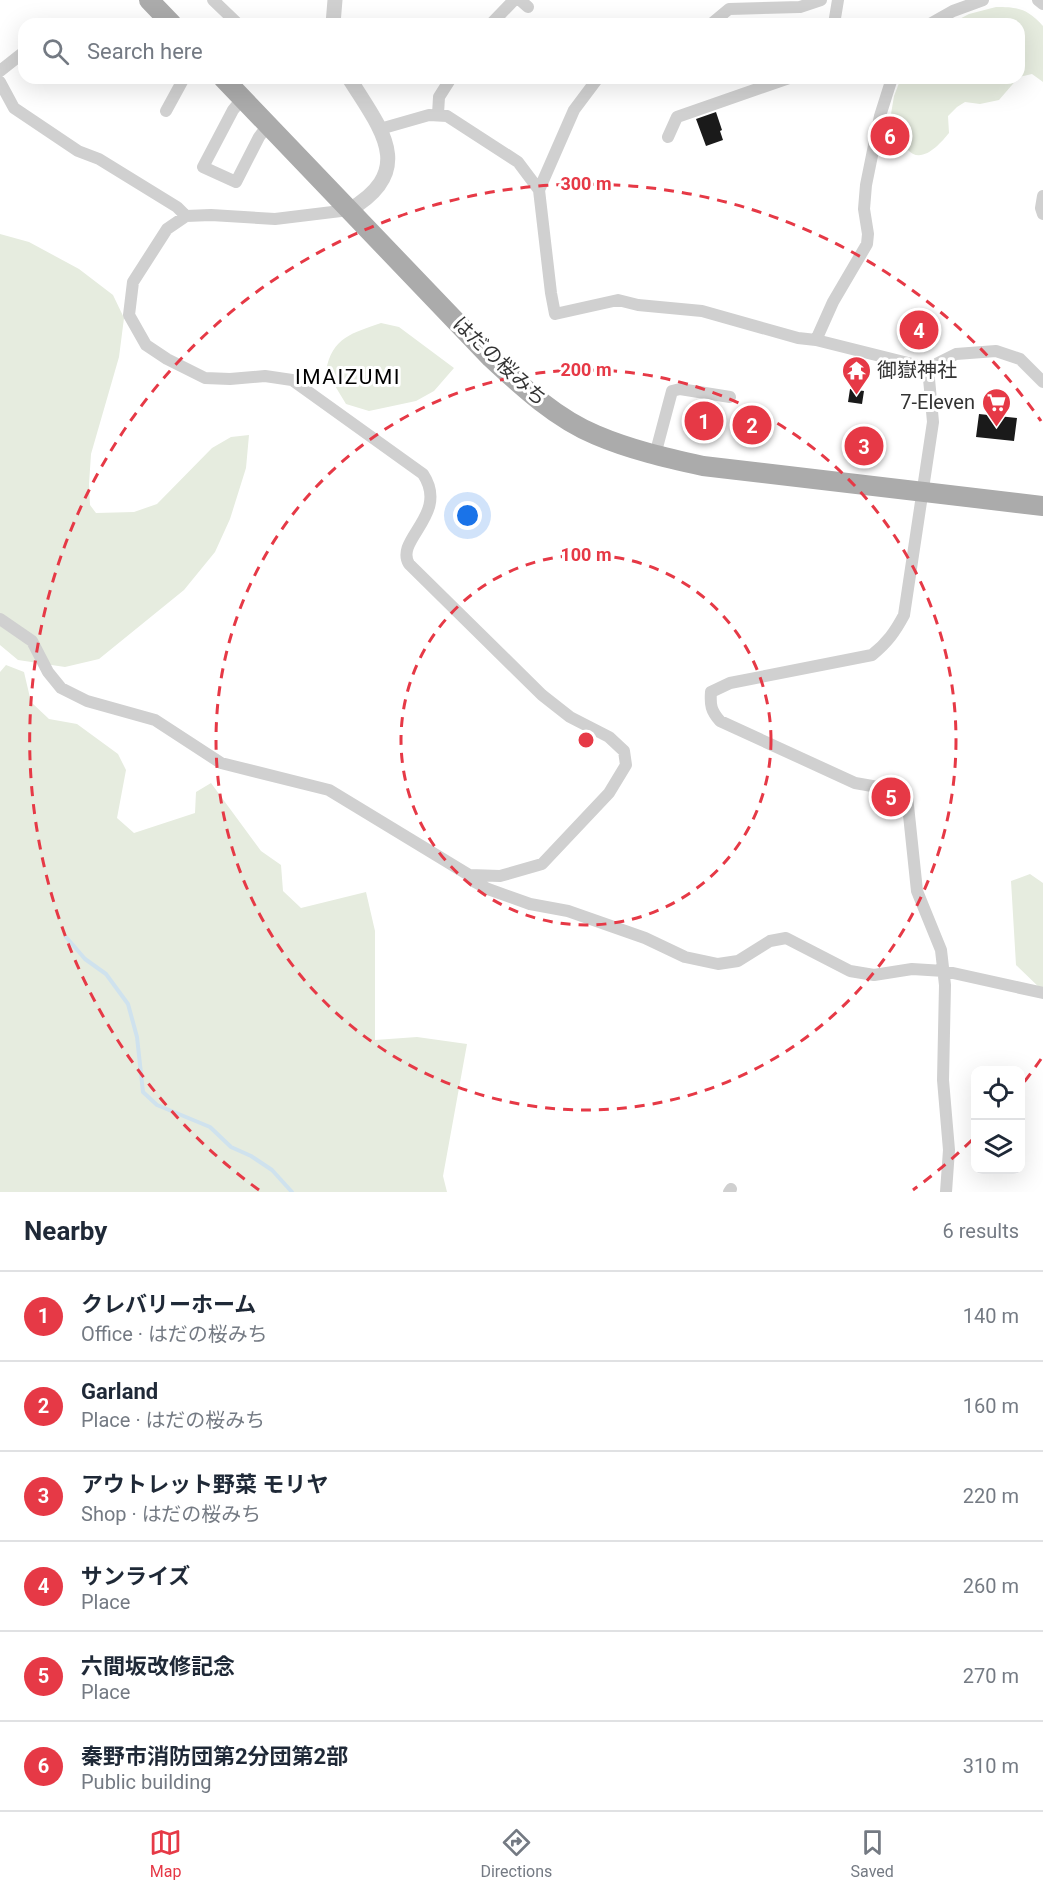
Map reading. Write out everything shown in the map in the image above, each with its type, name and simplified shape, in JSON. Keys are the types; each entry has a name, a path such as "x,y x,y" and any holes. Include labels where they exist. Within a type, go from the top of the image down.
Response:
{"main road":[{"path":"149,0 166,18"},
{"name":"はだの桜みち","path":"229,84 483,350 523,387 594,435 655,455 703,466 1043,506"}],"street":[{"path":"213,0 232,18"},
{"path":"334,18 335,0"},
{"path":"497,18 514,0"},
{"path":"718,18 729,9 800,7 821,0"},
{"path":"835,18 838,0"},
{"path":"941,18 983,0"},
{"path":"1038,0 1043,4"},
{"path":"0,71 18,57"},
{"path":"0,82 14,108 78,151 99,159 177,207 186,216"},
{"path":"166,111 181,84"},
{"path":"353,84 387,144 388,163 385,178 373,193 349,210 275,219 211,214 186,216 167,229 133,282 129,315 146,345 167,359 205,378 230,380 265,376 292,380 423,474 430,485 429,512 406,549 405,554 409,564 542,695 570,717 609,737 624,751 626,765 609,793 542,864 500,876 469,875"},
{"path":"438,114 439,97 447,84"},
{"path":"539,190 574,110 594,84"},
{"path":"668,137 677,117 772,84"},
{"path":"816,340 833,302 867,244 868,234 864,209 866,185 880,116 890,84"},
{"path":"243,99 233,110 203,167 236,182 259,137 268,125"},
{"path":"380,129 429,115 447,116 518,162 539,190 555,314 618,300 638,305 702,311 798,338 816,340 928,368 956,354 996,351 1020,360 1043,382"},
{"path":"1043,196 1041,208 1043,214"},
{"path":"928,368 933,422 904,615 895,632 885,645 872,655 730,683 711,692 710,704 712,712 720,721 855,783 895,790 907,796 917,891 941,950 944,971 944,1080 949,1150 946,1192"},
{"path":"655,455 672,391 680,389 730,397"},
{"path":"0,619 32,641 48,672 62,688 87,701 155,720 220,763 329,790 469,875 473,881 488,890 530,904 568,910 645,938 685,957 718,964 738,961 770,941 786,938 850,971 874,975 912,969 944,971 1043,993"}],"shaded area":[{"path":"996,7 1011,8 1022,10 1043,26 1043,82 1032,74 1025,76 1025,18 961,18"},
{"path":"899,84 1013,84 999,100 980,104 965,102 957,107 948,116 949,133 941,143 930,152 918,155 912,154 907,149 900,131 890,120"},
{"path":"0,234 29,242 79,269 113,295 124,318 119,357 91,454 90,505 96,513 134,512 157,504 212,448 231,437 249,435 246,468 230,519 215,552 184,590 99,659 65,667 18,660 0,645"},
{"path":"381,323 399,327 454,368 434,391 416,401 369,411 346,404 326,371 333,351 345,338"},
{"path":"6,665 24,672 31,702 49,719 77,724 118,754 126,770 117,818 134,833 195,813 196,792 211,783 261,851 281,865 283,891 301,908 366,892 375,931 375,1040 417,1037 467,1044 443,1176 447,1192 0,1192 0,672"},
{"path":"1030,874 1043,883 1043,991 1016,965 1011,881"}],"building":[{"path":"716,112 723,140 706,146 696,119"},
{"path":"910,318 931,322 928,341 907,337"},
{"name":"御嶽神社","path":"850,389 864,391 862,404 848,402"},
{"path":"745,410 763,413 759,439 741,436"},
{"name":"7-Eleven","path":"979,414 1017,418 1014,441 976,437"},
{"path":"854,432 871,434 870,439 877,440 875,454 852,451"}],"waterway":[{"path":"66,937 85,959 106,974 128,1004 137,1037 143,1092 157,1105 210,1127 231,1147 251,1156 272,1170 292,1192"}],"place":[{"name":"秦野市消防団第2分団第2部","path":"890,136"},
{"name":"サンライズ","path":"919,330"},
{"name":"御嶽神社","path":"856,396"},
{"name":"クレバリーホーム","path":"704,421"},
{"name":"Garland","path":"752,425"},
{"name":"7-Eleven","path":"996,428"},
{"name":"アウトレット野菜 モリヤ","path":"864,446"},
{"name":"六間坂改修記念","path":"891,797"}],"district":[{"name":"IMAIZUMI","path":"348,377"}]}
